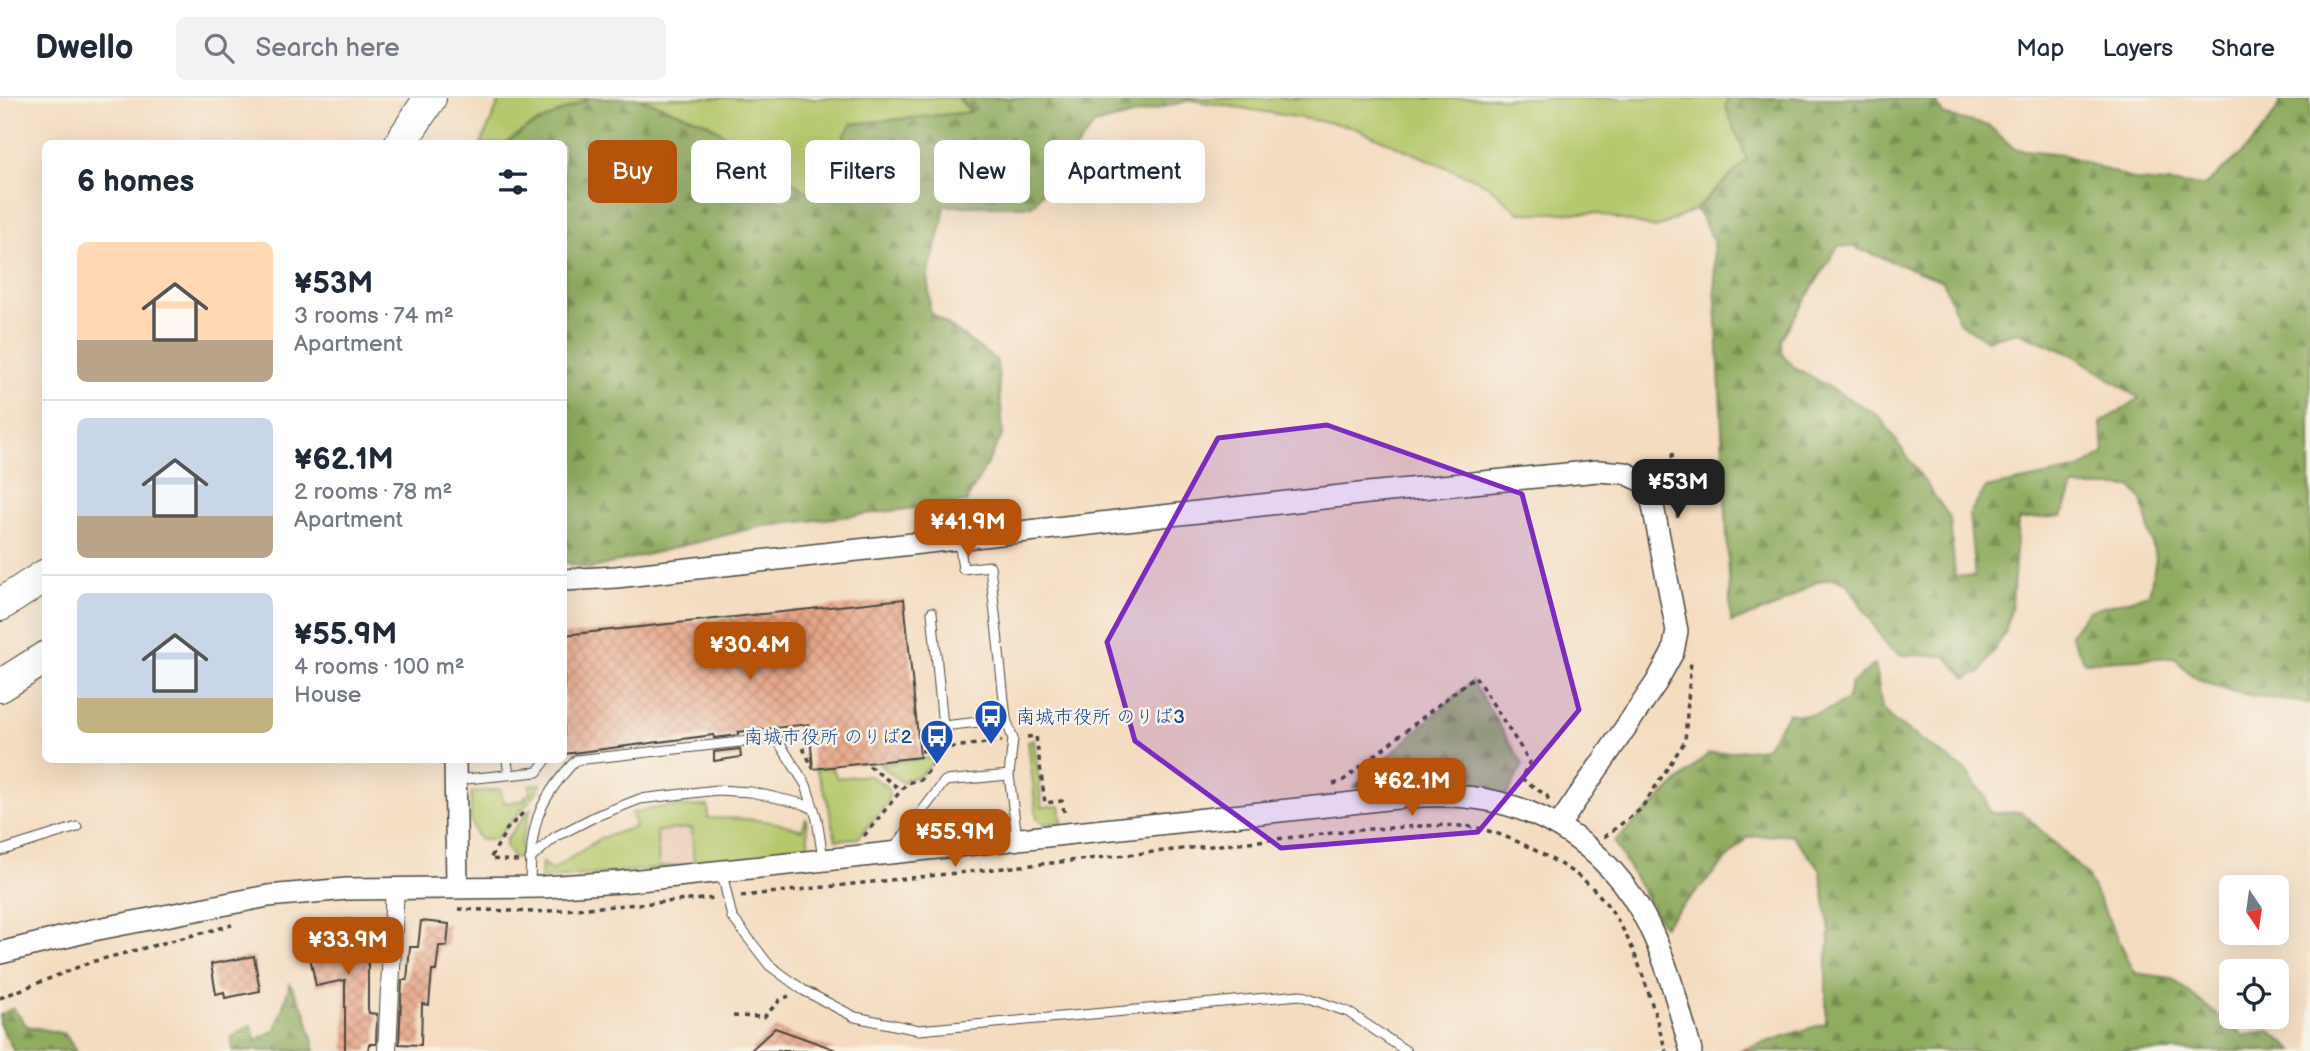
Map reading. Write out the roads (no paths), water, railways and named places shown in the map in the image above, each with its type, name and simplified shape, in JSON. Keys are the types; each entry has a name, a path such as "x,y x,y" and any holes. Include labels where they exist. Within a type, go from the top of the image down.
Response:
{"highway":[{"path":"403,140 428,101"},
{"path":"411,140 428,101"},
{"path":"0,605 42,578"},
{"path":"0,686 42,660"}],"street":[{"path":"567,580 616,577 1368,493 1598,471 1625,473 1645,482 1651,495 1677,631 1672,652 1656,683 1563,819"},
{"path":"455,770 457,886"},
{"path":"0,953 106,928 268,896 395,887 530,887 621,882 1421,796 1483,799 1541,816 1563,819 1618,878 1655,937 1691,1051"},
{"path":"387,1051 395,887"}],"lane":[{"path":"959,539 963,569 990,566 1006,719 1013,739 1009,775 1017,841"},
{"path":"932,612 943,726 1006,719"},
{"path":"530,887 531,844 543,801 560,776 576,760 775,738 806,785 814,810 823,861"},
{"path":"508,763 509,775"},
{"path":"455,770 509,775 537,772 544,763"},
{"path":"888,855 945,781 1009,775"},
{"path":"530,859 555,837 596,816 640,799 717,790 751,792 803,804 814,810"},
{"path":"0,851 77,827"},
{"path":"722,872 732,917 769,965 803,990 855,1017 919,1030 1300,995 1348,1012 1406,1051"}],"place":[{"name":"南城市役所 のりば3","path":"991,746"},
{"name":"南城市役所 のりば2","path":"937,766"}]}
